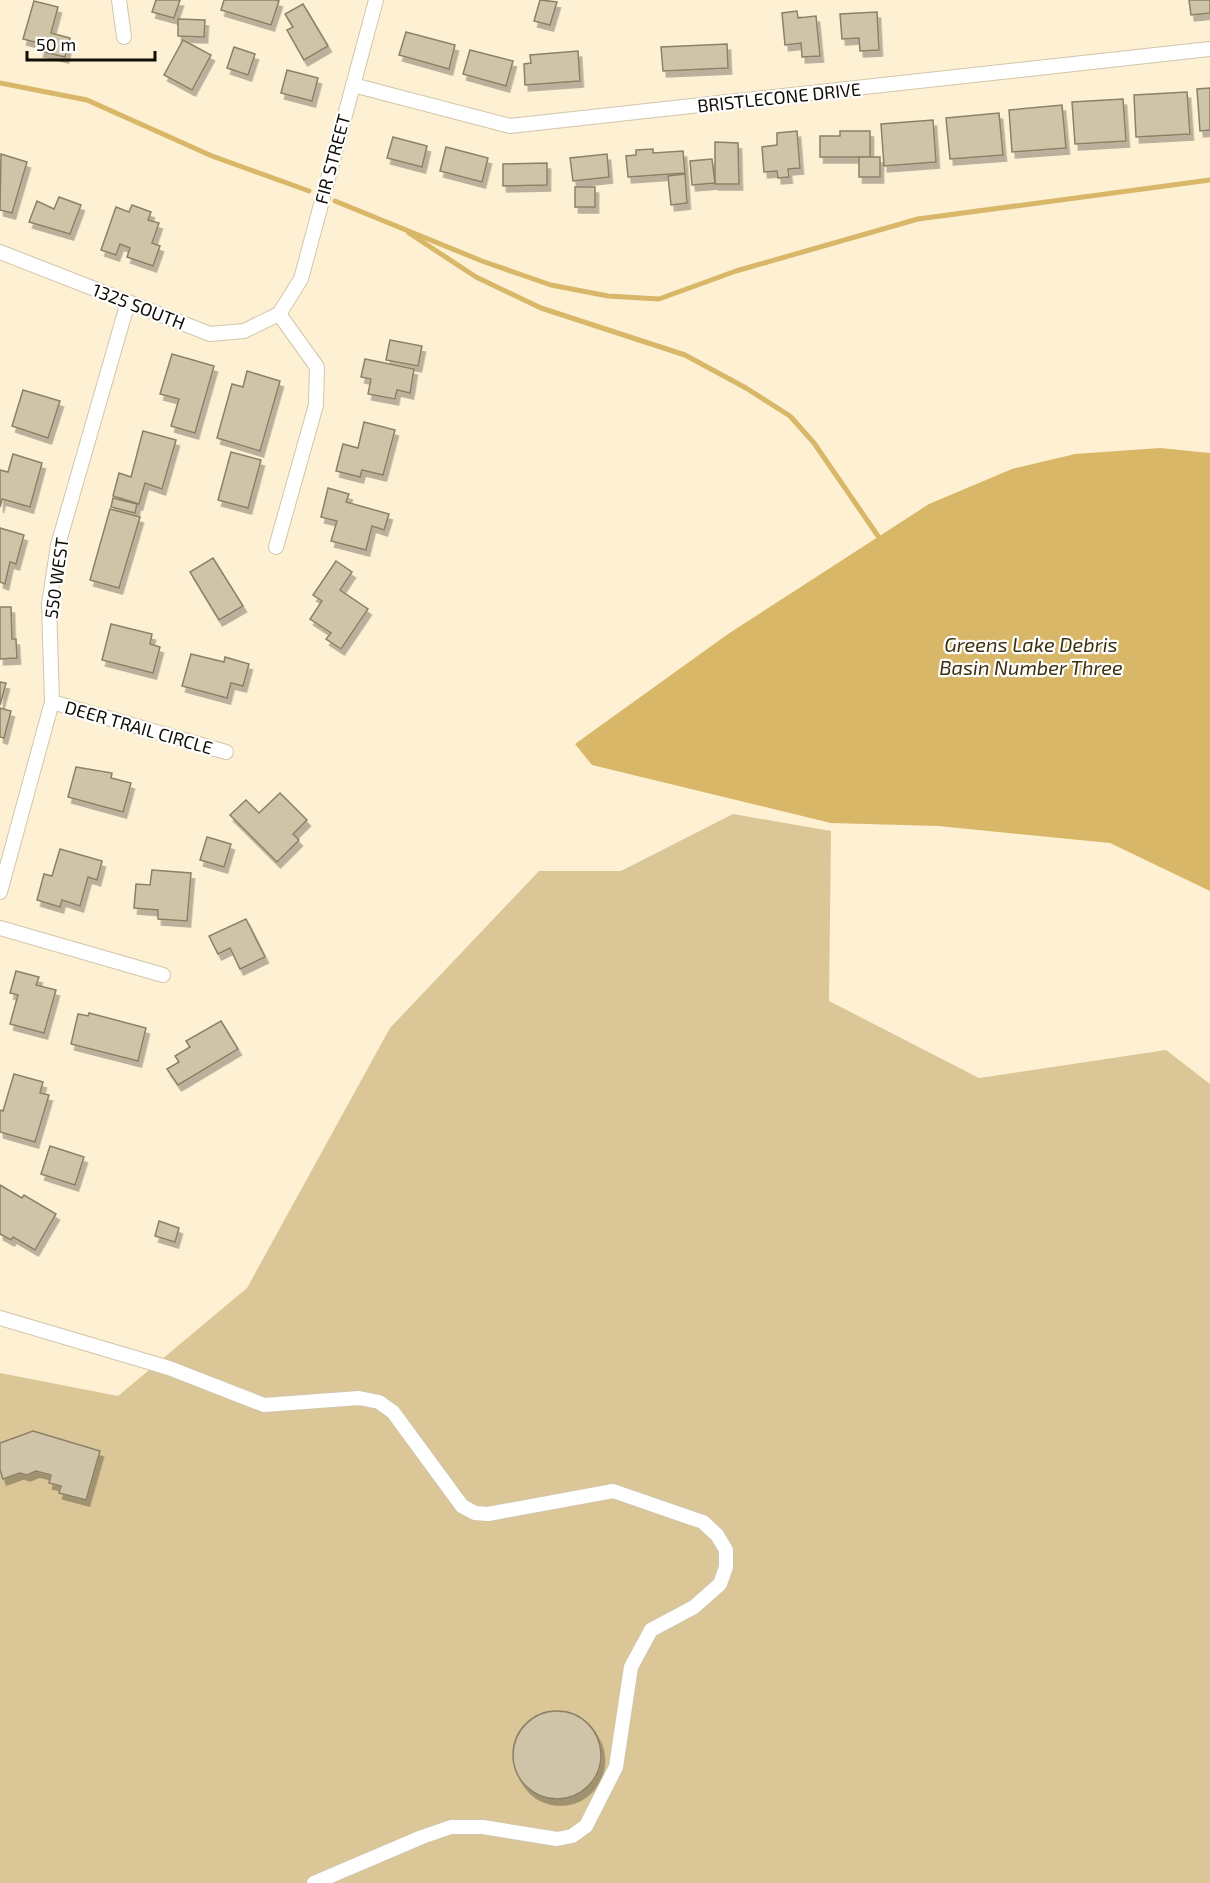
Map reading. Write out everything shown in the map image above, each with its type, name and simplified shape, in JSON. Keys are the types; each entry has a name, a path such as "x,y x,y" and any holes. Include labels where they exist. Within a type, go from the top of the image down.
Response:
{"street":[{"path":"119,0 124,37"},
{"name":"FIR STREET","path":"279,314 301,279 376,0"},
{"name":"BRISTLECONE DRIVE","path":"353,85 510,126 1210,49"},
{"name":"1325 SOUTH","path":"0,252 210,334 244,331 279,314"},
{"name":"550 WEST","path":"0,892 52,702 49,604 58,545 128,302"},
{"path":"276,547 316,405 317,367 279,314"},
{"name":"DEER TRAIL CIRCLE","path":"52,702 226,752"},
{"path":"0,928 163,975"},
{"path":"0,1318 169,1368 264,1405 358,1398 379,1402 393,1412 462,1506 475,1513 488,1514 613,1491 703,1522 717,1535 726,1550 726,1567 720,1584 694,1608 651,1630 631,1667 616,1767 586,1826 572,1836 557,1839 483,1827 451,1827 314,1883"}],"shaded area":[{"path":"733,814 831,831 829,1001 979,1078 1166,1050 1210,1084 1210,1883 0,1883 0,1373 118,1396 247,1288 390,1028 539,871 621,871"}],"water":[{"name":"Greens Lake Debris Basin Number Three","path":"1160,448 1210,453 1210,891 1110,843 938,826 831,823 592,765 575,744 728,634 929,504 1012,469 1075,454"}],"building":[{"path":"156,0 180,0 174,18 152,12"},
{"path":"224,0 279,1 271,25 221,10"},
{"path":"540,0 557,2 550,25 534,21"},
{"path":"1189,0 1210,0 1210,13 1191,15"},
{"path":"34,1 58,7 51,33 70,38 65,57 40,51 42,44 23,39"},
{"path":"303,4 328,46 304,60 287,30 293,27 285,14"},
{"path":"797,11 798,18 816,16 820,56 802,57 801,43 785,45 782,13"},
{"path":"877,12 879,50 860,51 859,38 842,39 840,14"},
{"path":"178,19 205,20 204,37 178,36"},
{"path":"406,32 455,45 449,69 399,55"},
{"path":"183,40 211,55 192,90 164,75"},
{"path":"727,44 728,68 663,71 661,47"},
{"path":"234,47 255,54 248,75 227,68"},
{"path":"470,50 513,61 506,86 463,74"},
{"path":"578,51 580,81 525,85 524,64 531,63 530,55"},
{"path":"287,70 318,78 312,101 281,93"},
{"path":"1210,88 1210,130 1200,131 1197,89"},
{"path":"1187,92 1190,134 1136,137 1134,95"},
{"path":"1123,99 1126,141 1075,144 1072,102"},
{"path":"1062,105 1066,148 1012,152 1009,110"},
{"path":"999,113 1003,155 950,159 946,118"},
{"path":"933,120 936,162 884,166 881,124"},
{"path":"797,131 800,168 788,169 789,177 778,178 777,171 764,172 762,147 777,145 777,133"},
{"path":"840,131 870,131 870,157 820,157 820,136 840,136"},
{"path":"393,137 427,146 422,167 387,158"},
{"path":"715,142 738,143 739,184 715,184"},
{"path":"446,147 488,158 482,182 440,171"},
{"path":"653,149 653,153 683,151 685,173 628,177 626,156 636,155 636,150"},
{"path":"1,154 27,162 12,213 0,210"},
{"path":"607,154 609,177 573,181 570,158"},
{"path":"859,157 880,157 880,177 859,177"},
{"path":"712,159 715,183 692,185 690,161"},
{"path":"547,163 547,185 503,186 503,164"},
{"path":"685,174 687,203 671,205 668,176"},
{"path":"575,187 595,187 595,207 575,207"},
{"path":"59,197 81,205 70,234 29,222 37,201 54,209"},
{"path":"132,205 151,212 148,220 159,223 152,243 160,246 153,266 127,257 130,248 120,244 116,255 101,250 116,207 129,212"},
{"path":"390,340 422,346 418,366 386,360"},
{"path":"172,354 214,366 195,433 171,426 179,399 160,394"},
{"path":"365,359 414,369 410,393 397,390 395,399 368,394 371,379 361,377"},
{"path":"247,371 280,381 260,451 217,438 232,384 243,387"},
{"path":"23,390 60,401 48,438 12,426"},
{"path":"364,422 395,430 383,475 362,470 360,477 336,471 343,444 358,448"},
{"path":"143,431 176,440 162,489 145,483 139,504 113,496 119,473 131,477"},
{"path":"231,452 261,460 248,508 218,500"},
{"path":"13,454 42,463 30,507 2,499 0,507 0,470 8,472"},
{"path":"328,488 349,494 346,502 389,514 384,530 372,526 366,550 331,541 337,521 321,517"},
{"path":"113,498 137,504 135,513 111,507"},
{"path":"110,509 140,517 119,588 90,580"},
{"path":"0,528 24,535 16,564 10,562 5,584 0,582"},
{"path":"213,558 243,606 219,620 190,572"},
{"path":"336,561 352,572 340,590 368,609 341,649 326,639 331,633 310,619 322,601 313,595"},
{"path":"0,607 11,607 12,639 16,639 17,658 0,659"},
{"path":"111,624 152,634 150,644 160,647 153,673 102,660"},
{"path":"191,654 224,662 225,657 249,664 243,686 231,683 227,698 182,686"},
{"path":"0,682 6,683 0,705"},
{"path":"0,708 11,711 4,738 0,737"},
{"path":"76,767 112,773 111,778 131,783 123,812 68,797"},
{"path":"280,793 307,820 293,834 299,840 277,862 230,815 246,800 259,813"},
{"path":"207,837 231,844 224,867 200,860"},
{"path":"60,849 102,861 97,880 88,877 80,906 62,900 60,907 37,900 44,874 52,876"},
{"path":"152,870 191,873 187,921 158,919 158,910 134,908 136,884 150,885"},
{"path":"246,919 265,957 240,969 230,948 218,954 209,936"},
{"path":"16,971 39,977 36,985 56,990 44,1033 10,1024 18,995 10,993"},
{"path":"89,1013 146,1028 138,1061 71,1044 78,1014 88,1016"},
{"path":"221,1021 238,1049 178,1085 167,1069 179,1062 175,1056 190,1047 186,1041"},
{"path":"14,1074 43,1082 40,1093 49,1095 35,1142 0,1132 0,1110 3,1111"},
{"path":"50,1146 84,1157 75,1185 41,1174"},
{"path":"0,1185 22,1198 24,1195 56,1214 35,1250 13,1237 11,1240 0,1234"},
{"path":"159,1221 179,1228 175,1242 155,1236"},
{"path":"33,1431 100,1451 86,1500 59,1493 61,1486 49,1483 51,1475 36,1471 27,1475 20,1473 3,1479 0,1470 0,1443"},
{"path":"557,1711 574,1715 588,1724 597,1738 601,1755 597,1772 588,1786 574,1795 557,1799 540,1795 526,1786 517,1772 513,1755 517,1738 526,1724 540,1715"}],"waterway":[{"path":"0,83 87,100 212,156 309,191"},
{"path":"335,201 482,261 551,285 608,296 659,299 736,271 918,219 1210,180"},
{"path":"409,233 476,277 541,308 685,355 746,388 790,416 814,443 878,536"}]}
